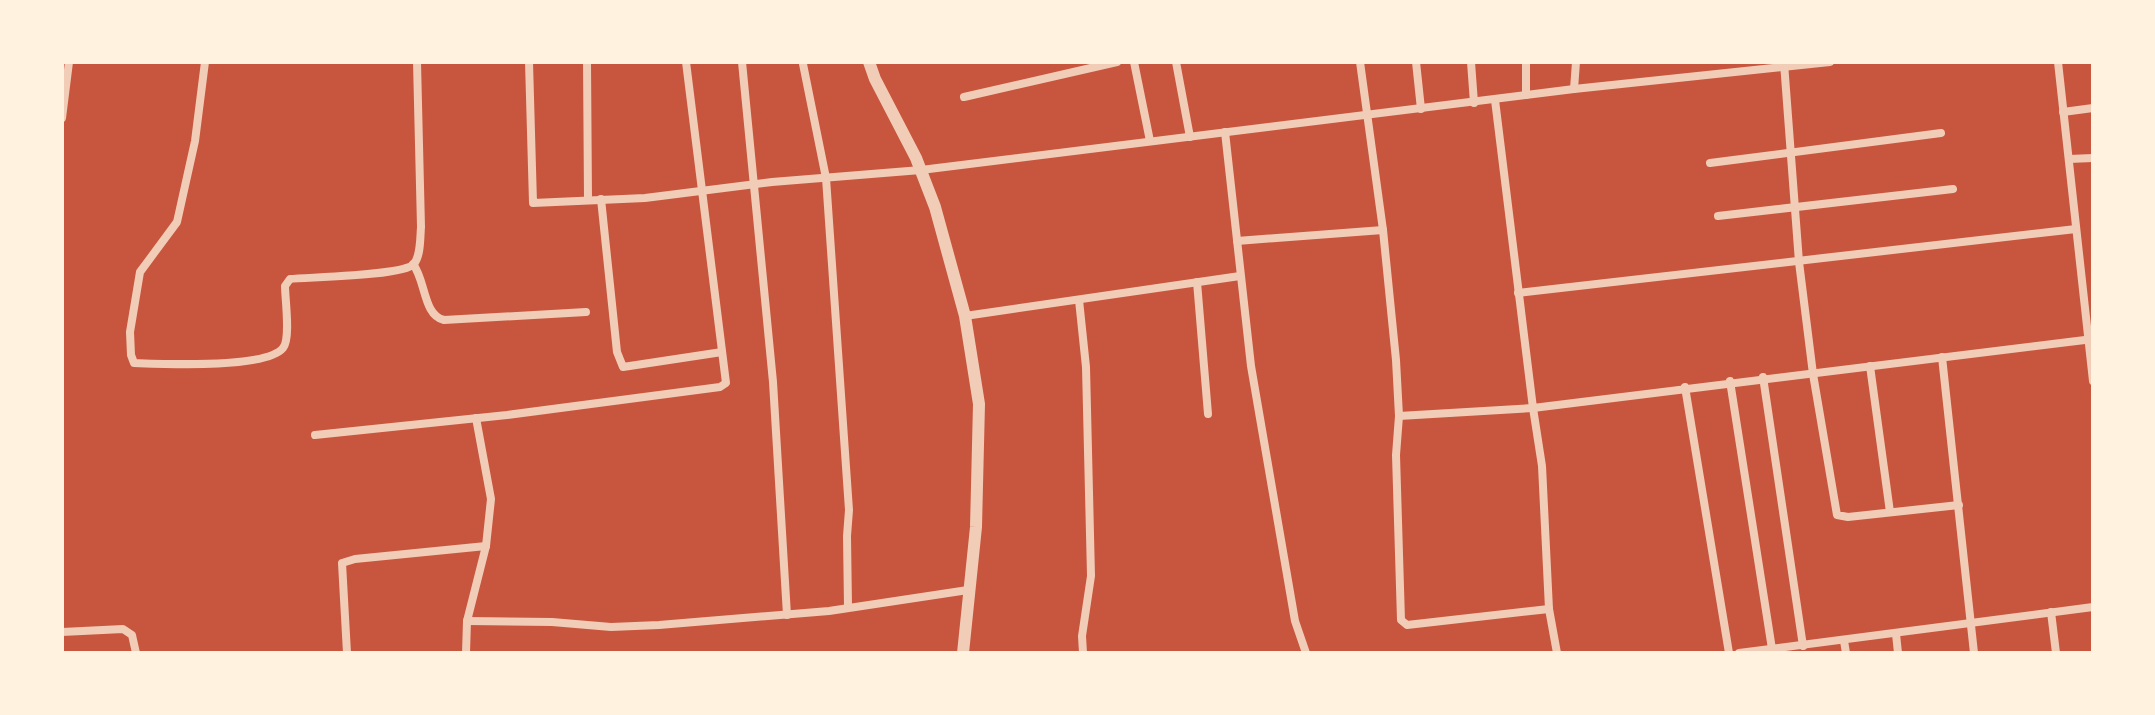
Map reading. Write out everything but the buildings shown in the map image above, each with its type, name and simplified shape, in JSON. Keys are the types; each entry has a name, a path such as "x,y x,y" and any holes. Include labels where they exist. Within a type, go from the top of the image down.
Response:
{"street":[{"path":"62,118 69,62"},
{"path":"205,62 195,141 177,222 140,272 130,332 134,363 202,364 266,359 284,348 287,337 285,286 290,279 391,271 413,264 419,251 421,227 417,62"},
{"path":"529,62 533,203 701,193 921,170 1574,89 1830,62"},
{"path":"587,62 588,199"},
{"path":"315,435 476,418 720,387 726,383 686,62"},
{"path":"742,62 773,382 787,615"},
{"path":"869,62 921,170 935,207 965,316 979,404 976,527 963,653"},
{"path":"964,97 1117,62"},
{"path":"1134,62 1150,141"},
{"path":"1176,62 1190,137"},
{"path":"1360,62 1383,230 1396,360 1401,616 1404,623 1549,609"},
{"path":"1416,62 1421,109"},
{"path":"1471,62 1474,103"},
{"path":"1526,62 1526,95"},
{"path":"1574,89 1576,62"},
{"path":"2058,62 2091,339 2093,381"},
{"path":"803,64 826,178 849,510 848,607"},
{"path":"1784,65 1799,262 1813,374 1837,515 1848,517 1959,505"},
{"path":"1495,100 1542,466 1549,609 1557,653"},
{"path":"2063,112 2093,108"},
{"path":"1225,132 1240,276 1268,478 1295,621 1306,653"},
{"path":"1710,163 1941,133"},
{"path":"2069,159 2093,158"},
{"path":"1718,216 1953,189"},
{"path":"601,199 617,352 623,367 722,352"},
{"path":"1518,293 2076,229"},
{"path":"1237,241 1383,230"},
{"path":"413,264 423,279 428,305 436,318 586,312"},
{"path":"965,316 1240,276"},
{"path":"1197,282 1208,414"},
{"path":"1079,300 1086,367 1090,561 1083,653"},
{"path":"1399,416 1533,408 1730,381 1813,374 2091,339"},
{"path":"1942,357 1974,653"},
{"path":"1870,366 1890,512"},
{"path":"1763,377 1803,646"},
{"path":"1730,381 1772,649"},
{"path":"1685,387 1729,653"},
{"path":"466,653 467,621 486,546 491,499 476,418"},
{"path":"347,653 342,563 355,559 486,546"},
{"path":"467,621 552,622 611,627 787,615 968,590"},
{"path":"1739,653 1787,650 2093,607"},
{"path":"2051,612 2056,653"},
{"path":"62,632 123,629 132,635 136,653"},
{"path":"1896,634 1898,653"},
{"path":"1844,641 1846,653"}]}
